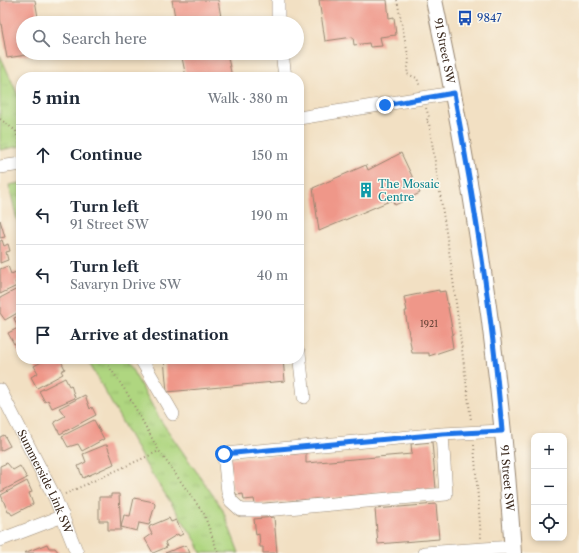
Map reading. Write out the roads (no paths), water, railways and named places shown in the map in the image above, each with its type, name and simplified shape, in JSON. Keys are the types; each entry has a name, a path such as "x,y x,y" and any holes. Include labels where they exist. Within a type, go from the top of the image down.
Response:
{"main road":[{"name":"91 Street SW","path":"434,0 454,93 482,258 498,386 513,550"}],"street":[{"path":"278,0 278,16"},
{"path":"283,60 284,72"},
{"path":"304,117 454,93"},
{"path":"0,167 16,165"},
{"path":"144,364 173,414"},
{"path":"300,364 304,397"},
{"name":"Summerside Link SW","path":"0,390 55,498 77,553"},
{"path":"442,434 446,494 265,510 240,510 231,501 228,492 224,454 442,434 502,431"},
{"path":"0,540 63,516"},
{"path":"424,553 482,549 513,550"}],"place":[{"name":"9847","path":"465,18"},
{"name":"The Mosaic Centre","path":"366,190"}]}
